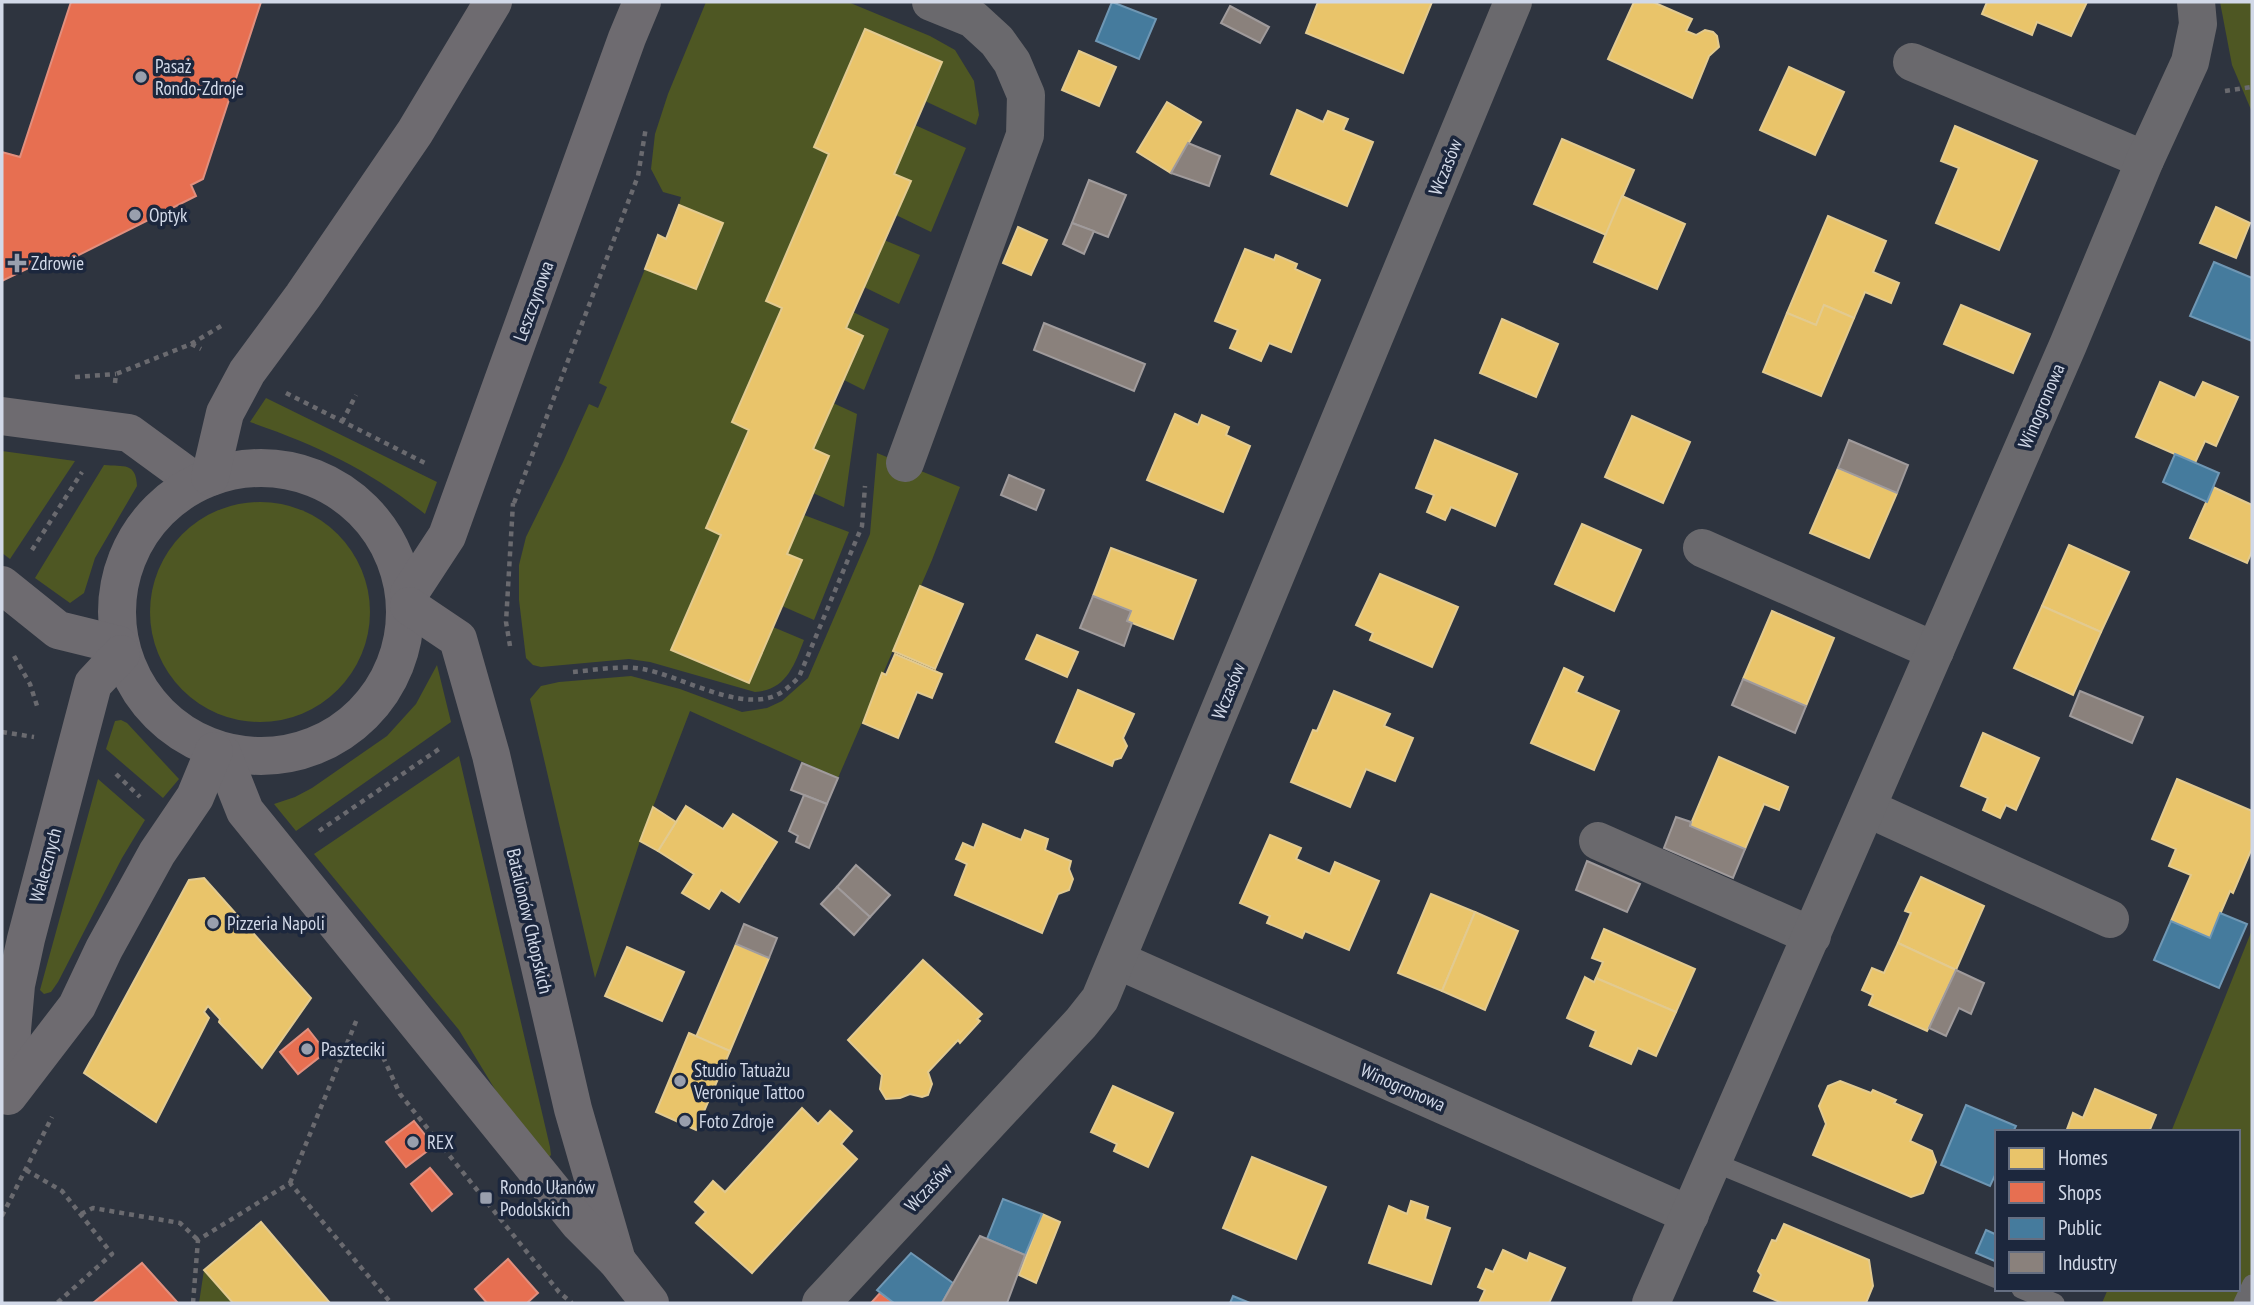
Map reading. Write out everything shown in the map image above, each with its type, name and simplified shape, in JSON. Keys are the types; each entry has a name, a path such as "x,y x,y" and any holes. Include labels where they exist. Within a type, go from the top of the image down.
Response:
{"street":[{"path":"203,480 225,414 247,373 415,132 493,2"},
{"name":"Leszczynowa","path":"409,600 447,536 642,2"},
{"path":"905,463 1025,135 1026,95 1012,62 997,41 973,19 931,2"},
{"name":"Wczasów","path":"821,1303 1081,1023 1100,999 1513,2"},
{"name":"Winogronowa","path":"1651,1303 1812,936 2145,160 2190,62 2198,23 2196,2"},
{"path":"1912,62 2145,160"},
{"path":"2,416 129,433 203,480"},
{"path":"281,467 320,479 362,509 386,538 400,564 409,600 394,670 379,694 359,715 307,749 277,756 218,752 188,740 142,698 120,649 116,604 120,580 142,530 160,508 203,480 244,469 281,467"},
{"path":"1702,548 1935,651"},
{"path":"2,585 58,630 120,649"},
{"name":"Batalionów Chłopskich","path":"409,600 458,639 491,755 573,1108 617,1261"},
{"name":"Walecznych","path":"6,1102 16,985 26,939 93,684 120,649"},
{"name":"Batalionów Chłopskich","path":"218,752 253,821 579,1223 617,1261 650,1303"},
{"name":"Walecznych","path":"6,1102 77,1006 104,949 157,853 195,797 218,752"},
{"path":"1867,808 2110,919"},
{"path":"1598,841 1812,936"},
{"name":"Winogronowa","path":"1117,960 1689,1215"}],"lane":[{"path":"1713,1162 1995,1278"},
{"path":"2243,1303 2252,1284"},
{"path":"2026,1291 2055,1303"}],"path":[{"path":"511,650 506,622 514,503 638,176 647,121"},
{"path":"115,383 116,374 191,344 201,349"},
{"path":"282,391 429,466"},
{"path":"342,422 356,395"},
{"path":"29,556 89,463"},
{"path":"573,672 642,669 736,698 754,700 770,698 786,690 799,677 863,526 865,484"},
{"path":"505,499 514,503"},
{"path":"10,648 30,684 41,717"},
{"path":"2,732 36,737"},
{"path":"316,834 444,746"},
{"path":"113,771 143,799"},
{"path":"198,1240 290,1183 361,1009"},
{"path":"26,1170 62,1191 112,1254 57,1303"},
{"path":"290,1183 391,1303"},
{"path":"81,1214 93,1208 180,1223 198,1240"},
{"path":"192,1303 198,1240"}],"green space":[{"path":"706,2 848,2 930,36 955,50 974,81 979,115 976,125 925,101 942,62 866,29 814,147 829,154 766,300 782,308 732,422 749,430 706,527 721,535 672,649 749,683 773,627 804,640 792,667 781,682 774,687 755,692 650,662 629,659 541,667 533,665 526,658 519,600 519,565 526,537 589,404 598,408 607,387 599,383 645,269 696,289 723,223 679,205 681,197 663,192 651,169 655,134 668,94"},
{"path":"2220,2 2252,2 2252,112 2232,65"},
{"path":"915,125 966,148 931,232 896,215 894,174"},
{"path":"884,240 920,255 899,304 864,287"},
{"path":"853,312 889,329 864,390 844,380 863,336 846,328"},
{"path":"266,398 437,482 425,514 383,484 342,460 250,422"},
{"path":"833,403 857,414 844,507 813,493 829,456 813,449"},
{"path":"2,451 75,461 10,559 2,553"},
{"path":"877,453 960,487 932,560 838,778 690,711 640,841 595,978 530,699 541,686 631,676 680,689 742,712 767,708 782,701 808,678 870,534"},
{"path":"104,465 128,467 134,473 137,486 95,558 84,593 70,603 35,578"},
{"path":"260,502 281,504 312,515 338,534 357,560 368,591 368,633 357,664 338,690 312,709 281,720 260,722 239,720 208,709 182,690 163,664 152,633 150,612 152,591 163,560 182,534 208,515 239,504"},
{"path":"804,515 849,532 814,620 782,606 802,561 787,554"},
{"path":"437,665 451,722 296,831 274,804 312,788 387,736 416,704"},
{"path":"115,721 127,723 179,779 163,798 106,749"},
{"path":"459,756 550,1147 551,1155 546,1160 531,1149 459,1030 314,854"},
{"path":"98,779 145,820 122,858 58,982 51,992 44,994 40,990"},
{"path":"2252,930 2252,1303 2102,1303 2107,1291 2240,1291 2240,1130 2172,1130"},
{"path":"204,1270 233,1303 199,1303"}],"building: Homes":[{"path":"1318,2 1432,2 1403,73 1306,33"},
{"path":"1634,2 1653,2 1692,19 1686,31 1696,35 1705,30 1717,36 1719,47 1709,56 1692,98 1608,59"},
{"path":"1987,2 2087,2 2071,36 2037,22 2032,35 1982,14"},
{"path":"865,29 942,62 894,174 911,181 846,328 863,336 813,449 829,456 787,554 802,560 749,683 671,650 721,535 706,528 749,430 732,422 782,308 766,301 829,154 814,147"},
{"path":"1079,51 1116,67 1099,106 1062,90"},
{"path":"1789,67 1844,92 1815,155 1760,130"},
{"path":"1167,102 1201,122 1171,173 1137,152"},
{"path":"1297,110 1323,122 1328,111 1348,119 1343,130 1373,142 1347,206 1271,174"},
{"path":"1955,126 2037,161 1999,250 1936,223 1959,168 1941,161"},
{"path":"1562,139 1634,170 1606,235 1534,204"},
{"path":"1622,196 1685,224 1657,289 1594,262"},
{"path":"679,205 723,223 696,289 645,269 658,235 666,239"},
{"path":"2216,207 2250,223 2236,258 2200,243"},
{"path":"1828,216 1886,241 1873,272 1899,283 1891,303 1865,292 1854,318 1824,305 1816,325 1787,313"},
{"path":"1018,227 1047,240 1031,275 1003,263"},
{"path":"1245,249 1274,260 1276,255 1297,264 1295,269 1320,280 1291,352 1269,343 1261,361 1230,348 1238,330 1215,321"},
{"path":"1824,305 1854,318 1821,396 1763,372 1787,313 1816,325"},
{"path":"1961,305 2030,334 2013,373 1944,344"},
{"path":"1502,319 1558,344 1536,397 1480,373"},
{"path":"2160,382 2195,398 2203,382 2238,397 2216,446 2205,441 2195,463 2136,437"},
{"path":"1175,414 1198,425 1202,415 1229,427 1226,435 1250,446 1223,512 1147,480"},
{"path":"1632,416 1690,442 1663,503 1605,477"},
{"path":"1435,440 1517,474 1495,526 1451,507 1445,520 1427,512 1434,495 1416,488"},
{"path":"1838,468 1897,493 1869,558 1810,533"},
{"path":"2213,487 2252,505 2252,551 2247,563 2190,538"},
{"path":"1582,524 1641,550 1614,611 1555,584"},
{"path":"2069,545 2129,572 2101,632 2042,606"},
{"path":"1111,548 1196,580 1173,639 1127,621 1131,611 1093,596"},
{"path":"1380,574 1458,607 1432,667 1370,640 1373,633 1356,625"},
{"path":"920,586 963,604 935,669 893,651"},
{"path":"2042,606 2101,632 2073,695 2014,668"},
{"path":"1772,611 1834,638 1806,706 1743,679"},
{"path":"1037,635 1078,652 1067,677 1026,659"},
{"path":"895,654 942,674 932,698 917,692 898,738 863,723 882,673 886,675"},
{"path":"1564,668 1583,677 1576,692 1619,711 1594,770 1531,743"},
{"path":"1078,690 1134,714 1123,738 1127,746 1121,758 1114,760 1112,766 1056,742"},
{"path":"1334,691 1390,714 1384,726 1413,738 1395,781 1366,769 1350,807 1291,782 1313,730 1317,731"},
{"path":"1983,733 2039,758 2016,810 2006,805 2000,818 1983,810 1988,798 1961,786"},
{"path":"1719,757 1788,787 1779,810 1764,804 1745,849 1690,826"},
{"path":"2177,779 2252,811 2252,848 2210,938 2171,921 2191,875 2169,866 2176,849 2152,839"},
{"path":"686,806 723,829 733,814 777,842 739,902 721,890 709,909 682,893 694,874 658,851"},
{"path":"653,807 676,822 658,851 640,841"},
{"path":"983,824 1021,840 1025,830 1048,839 1045,850 1071,861 1069,869 1073,879 1069,890 1058,894 1042,933 955,895 967,864 956,859 963,843 974,848"},
{"path":"1270,835 1301,848 1296,859 1330,874 1335,862 1379,881 1349,950 1305,931 1302,938 1267,923 1270,916 1240,903"},
{"path":"1921,877 1984,906 1956,970 1898,943 1911,913 1905,911"},
{"path":"204,878 311,998 262,1068 219,1022 220,1019 208,1006 204,1012 209,1018 156,1122 84,1073 189,880"},
{"path":"1431,894 1475,912 1442,991 1398,973"},
{"path":"1475,912 1518,931 1485,1010 1442,991"},
{"path":"1604,929 1695,969 1676,1012 1596,978 1603,962 1592,958"},
{"path":"1898,943 1956,970 1927,1031 1869,1005 1873,995 1862,990 1872,968 1884,973"},
{"path":"736,944 769,958 730,1051 696,1037"},
{"path":"627,947 684,972 662,1021 605,996"},
{"path":"923,960 982,1014 977,1019 980,1021 960,1043 958,1040 928,1072 932,1084 928,1095 922,1097 910,1094 886,1099 880,1089 882,1075 848,1040"},
{"path":"1585,977 1594,982 1596,978 1676,1012 1656,1056 1638,1048 1631,1064 1590,1046 1596,1031 1567,1018"},
{"path":"689,1033 730,1051 696,1130 656,1112"},
{"path":"1840,1081 1871,1093 1873,1090 1922,1115 1910,1141 1932,1151 1936,1162 1923,1193 1911,1197 1813,1155 1826,1124 1819,1106 1828,1086"},
{"path":"1113,1086 1173,1113 1148,1167 1114,1151 1117,1144 1091,1132"},
{"path":"2095,1089 2156,1115 2150,1130 2067,1130 2073,1113 2083,1118"},
{"path":"802,1108 818,1124 830,1111 852,1131 841,1144 857,1159 752,1273 696,1223 706,1212 695,1202 713,1181 725,1192"},
{"path":"1252,1157 1326,1187 1296,1259 1223,1228"},
{"path":"1411,1201 1428,1207 1425,1219 1450,1228 1431,1284 1369,1263 1389,1206 1407,1214"},
{"path":"1042,1214 1060,1222 1036,1283 1019,1275"},
{"path":"261,1222 330,1303 233,1303 204,1270"},
{"path":"1784,1224 1869,1260 1873,1286 1866,1303 1782,1303 1754,1291 1761,1275 1758,1271 1772,1240 1776,1241"},
{"path":"1503,1250 1527,1261 1530,1253 1565,1268 1549,1303 1479,1303 1485,1290 1478,1287 1486,1269 1493,1272"}],"building: Shops":[{"name":"Pasaż Rondo-Zdroje","path":"71,2 261,2 203,179 191,185 196,196 49,270 43,261 2,281 2,152 20,157"},
{"path":"308,1029 326,1052 298,1074 280,1052"},
{"path":"414,1121 434,1146 406,1167 386,1142"},
{"path":"430,1168 452,1194 432,1211 411,1184"},
{"path":"508,1259 538,1293 527,1303 487,1303 475,1289"},
{"path":"142,1263 178,1303 93,1303"},
{"path":"880,1293 894,1303 871,1303"}],"building: Public":[{"path":"1112,2 1156,19 1139,59 1096,41"},
{"path":"2214,262 2252,278 2252,341 2190,316"},
{"path":"2175,454 2219,473 2207,502 2163,482"},
{"path":"2220,913 2247,924 2219,988 2154,960 2171,921 2210,938"},
{"path":"1966,1105 2016,1126 2014,1130 1995,1130 1995,1175 1990,1186 1941,1165"},
{"path":"1003,1199 1042,1214 1025,1255 987,1239"},
{"path":"1986,1230 1995,1234 1995,1261 1976,1253"},
{"path":"911,1253 953,1283 942,1303 894,1303 877,1290"},
{"path":"1233,1296 1250,1303 1230,1303"}],"building: Industry":[{"path":"1230,6 1269,27 1260,43 1221,23"},
{"path":"1188,143 1220,156 1209,186 1171,173"},
{"path":"1089,180 1126,195 1108,237 1072,223"},
{"path":"1072,223 1094,231 1084,254 1063,244"},
{"path":"1044,323 1145,364 1134,391 1034,350"},
{"path":"1849,440 1908,465 1897,493 1838,468"},
{"path":"1009,475 1044,490 1036,510 1001,495"},
{"path":"1093,596 1131,611 1127,621 1132,623 1124,646 1080,628"},
{"path":"1743,679 1806,706 1795,733 1732,705"},
{"path":"2080,691 2143,717 2132,743 2070,716"},
{"path":"802,763 838,778 827,804 791,790"},
{"path":"804,795 827,804 809,848 796,842 798,836 789,831"},
{"path":"1676,817 1691,822 1690,826 1745,849 1733,878 1664,848"},
{"path":"1587,861 1640,884 1627,912 1576,890"},
{"path":"856,865 890,895 870,917 837,887"},
{"path":"837,887 870,917 854,935 821,904"},
{"path":"744,924 777,938 769,958 736,944"},
{"path":"1956,970 1984,983 1971,1014 1959,1008 1946,1036 1929,1028"},
{"path":"980,1236 1025,1255 1007,1303 942,1303"}],"place":[{"name":"Pasaż Rondo-Zdroje","path":"141,77"},
{"name":"Optyk","path":"135,215"},
{"name":"Zdrowie","path":"17,263"},
{"name":"Pizzeria Napoli","path":"213,923"},
{"name":"Paszteciki","path":"307,1049"},
{"name":"Studio Tatuażu Veronique Tattoo","path":"680,1081"},
{"name":"Foto Zdroje","path":"685,1121"},
{"name":"REX","path":"413,1142"},
{"name":"Rondo Ułanów Podolskich","path":"486,1198"}]}
